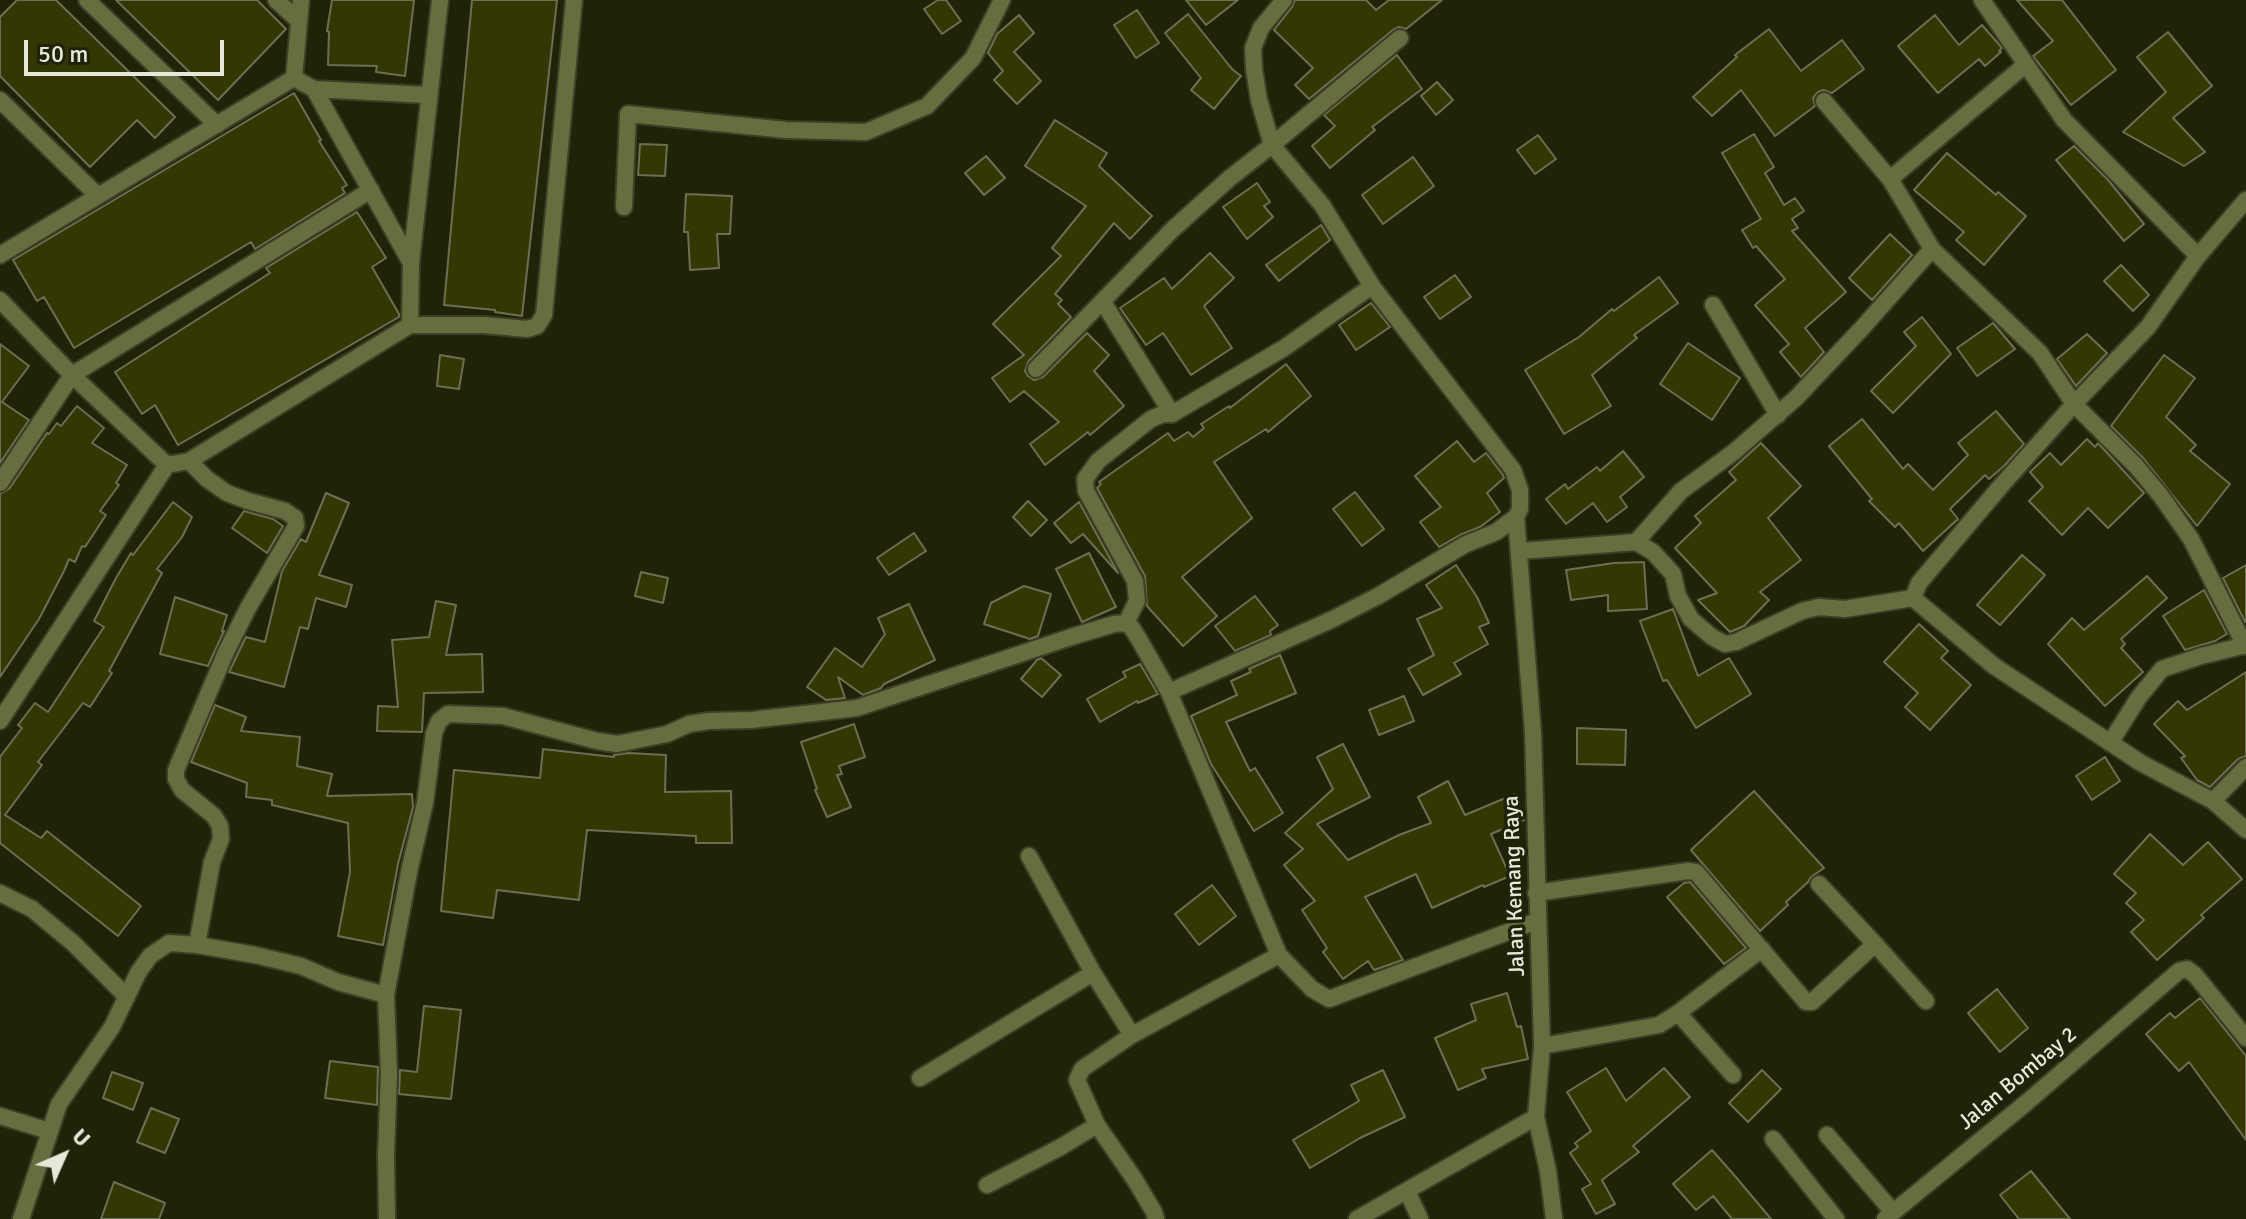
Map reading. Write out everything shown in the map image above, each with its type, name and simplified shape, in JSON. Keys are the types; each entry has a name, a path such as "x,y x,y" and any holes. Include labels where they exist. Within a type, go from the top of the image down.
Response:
{"street":[{"path":"87,0 217,125"},
{"path":"276,0 299,21"},
{"path":"294,78 301,0"},
{"path":"410,325 411,263 440,0"},
{"path":"0,721 167,465 189,461 410,325 484,325 527,329 537,326 544,315 574,0"},
{"path":"624,207 628,114 786,130 866,132 927,106 973,58 1002,0"},
{"path":"1272,145 1259,100 1253,48 1261,28 1284,0"},
{"path":"1982,0 2064,120 2198,256"},
{"path":"1036,369 1173,229 1231,177 1400,38"},
{"path":"1890,179 2025,65"},
{"path":"0,255 294,78"},
{"path":"294,78 314,89 428,95"},
{"path":"314,89 411,263"},
{"path":"0,100 97,195"},
{"path":"1824,101 1890,179 1932,249 2040,353 2074,404 2136,466 2179,520 2245,646 2162,669 2139,697 2110,743"},
{"name":"Jalan Kemang Raya","path":"1272,145 1322,205 1372,286 1513,470 1520,490 1520,509 1516,517 1533,733 1542,1046 1536,1117 1548,1171 1554,1219"},
{"path":"0,483 72,375 371,190"},
{"path":"1913,598 1919,583 1933,565 2074,404 2148,327 2198,256 2246,200"},
{"path":"1636,542 1681,491 1778,415 1864,326 1932,249"},
{"path":"1126,623 1137,601 1135,581 1086,491 1085,479 1098,461 1151,419 1172,414 1284,348 1372,286"},
{"path":"0,300 72,375 167,465"},
{"path":"1103,302 1172,414"},
{"path":"1713,305 1778,415"},
{"path":"189,461 227,493 285,511 295,518 296,526 226,652 176,770 176,779 182,790 214,816 220,826 221,839 212,862 197,945"},
{"path":"1169,692 1331,620 1466,544 1496,532 1516,517"},
{"path":"1520,551 1636,542 1653,552 1673,574 1683,609 1691,619 1725,644 1819,607 1845,609 1913,598 1994,666 2141,763 2213,801 2246,830"},
{"path":"387,1219 389,1073 386,995 425,803 434,733 439,721 448,714 503,716 617,744 667,734 689,724 857,708 1088,632 1126,623 1132,628 1169,692 1279,955 1312,989 1329,999 1537,921"},
{"path":"2213,801 2246,767"},
{"path":"1029,856 1093,973 1132,1035"},
{"path":"1536,893 1696,872 1806,1002 1812,1002 1875,944"},
{"path":"1819,884 1926,1001"},
{"path":"0,893 32,909 73,943 127,997"},
{"path":"21,1219 59,1104 112,1027 138,973 150,956 169,943 255,955 301,966 338,982 386,995"},
{"path":"1542,1046 1659,1025 1762,949"},
{"path":"1156,1219 1135,1180 1097,1125 1077,1080 1082,1069 1132,1035 1279,955"},
{"name":"Jalan Bombay 2","path":"1889,1215 2026,1103 2179,971 2187,969 2195,975 2246,1038"},
{"path":"920,1078 1093,973"},
{"path":"1678,1013 1733,1075"},
{"path":"0,1116 49,1131"},
{"path":"1357,1219 1536,1117"},
{"path":"987,1185 1097,1125"},
{"path":"1827,1135 1889,1215"},
{"path":"1773,1139 1836,1219"},
{"path":"1407,1191 1420,1219"}],"building":[{"path":"17,0 56,0 175,117 155,138 137,120 90,167 0,76 0,17"},
{"path":"116,0 257,0 286,29 218,100"},
{"path":"332,0 414,0 405,76 376,72 377,66 328,65 327,31"},
{"path":"472,0 557,0 522,316 444,305"},
{"path":"938,0 946,0 961,21 942,34 924,9"},
{"path":"1186,0 1238,0 1206,25"},
{"path":"1295,0 1366,0 1376,10 1389,0 1442,0 1406,29 1399,27 1393,30 1309,99 1295,85 1313,68 1274,30"},
{"path":"2017,0 2062,0 2116,70 2071,105 2033,56 2053,41"},
{"path":"1137,10 1159,43 1136,58 1114,25"},
{"path":"1188,14 1241,76 1214,109 1191,90 1201,78 1165,33"},
{"path":"1019,15 1034,33 1014,52 1041,81 1017,104 994,80 1003,71 988,53 997,34"},
{"path":"1935,15 1959,45 1982,25 2002,48 1985,66 1979,59 1938,93 1898,46"},
{"path":"1769,29 1801,71 1842,40 1864,69 1832,93 1818,92 1813,98 1815,106 1775,136 1741,90 1712,116 1693,97 1737,57 1735,55"},
{"path":"2168,32 2212,86 2173,118 2205,152 2184,166 2123,132 2166,92 2137,57"},
{"path":"1397,55 1422,89 1372,127 1375,130 1330,168 1312,146 1335,126 1324,115"},
{"path":"1437,82 1453,100 1436,115 1421,96"},
{"path":"294,93 347,185 342,188 345,193 255,249 251,242 74,348 44,297 37,301 13,260"},
{"path":"1055,120 1107,153 1099,166 1152,216 1130,239 1114,223 1055,294 1062,300 1058,304 1071,317 1028,362 1025,371 1028,376 1034,380 1043,377 1087,333 1109,355 1094,371 1124,406 1090,435 1088,432 1045,465 1030,444 1059,422 1024,391 1010,402 992,378 1024,355 993,324 1061,256 1052,248 1086,206 1025,166"},
{"path":"1754,134 1774,167 1765,173 1784,205 1795,198 1804,211 1792,219 1798,228 1792,231 1846,292 1805,328 1824,352 1801,377 1780,352 1789,344 1755,305 1785,279 1756,246 1753,248 1742,230 1761,219 1722,153"},
{"path":"1538,135 1556,159 1535,174 1517,150"},
{"path":"640,144 667,145 665,176 638,175"},
{"path":"2074,146 2108,180 2144,224 2124,241 2056,160"},
{"path":"1947,153 2026,216 1984,265 1956,240 1964,232 1914,190"},
{"path":"986,156 1005,178 984,195 965,173"},
{"path":"1413,157 1434,186 1383,224 1362,195"},
{"path":"1257,183 1270,202 1264,206 1273,217 1247,239 1223,207"},
{"path":"686,194 732,196 730,234 717,234 719,268 690,270 688,232 684,232"},
{"path":"357,212 386,258 372,267 399,317 178,445 155,405 142,414 115,372 270,273 266,268"},
{"path":"1321,225 1330,240 1279,281 1266,265"},
{"path":"1890,234 1912,255 1872,300 1849,278"},
{"path":"1210,253 1234,278 1204,306 1232,348 1191,375 1163,333 1146,345 1120,308 1164,278 1172,289"},
{"path":"2121,265 2149,295 2133,311 2104,281"},
{"path":"1455,275 1471,297 1440,319 1424,297"},
{"path":"1659,277 1678,303 1634,335 1637,338 1592,375 1611,406 1564,434 1525,370 1579,337 1612,309 1614,311"},
{"path":"1371,303 1390,327 1356,350 1339,325"},
{"path":"1922,317 1951,354 1893,413 1871,391 1916,346 1904,332"},
{"path":"1993,323 2015,349 1977,376 1957,348"},
{"path":"2087,334 2107,353 2076,386 2057,359"},
{"path":"1688,343 1740,378 1712,420 1660,384"},
{"path":"0,344 29,366 2,402 29,420 0,463"},
{"path":"440,355 464,359 459,389 437,386"},
{"path":"2164,355 2195,378 2166,417 2196,445 2190,451 2230,484 2197,526 2144,459 2111,426"},
{"path":"1286,364 1311,396 1268,432 1266,429 1214,462 1252,518 1182,577 1217,616 1183,646 1147,606 1145,576 1097,488 1101,484 1099,482 1168,433 1174,441 1188,432 1193,437 1204,428 1201,424 1230,408"},
{"path":"77,406 104,428 92,443 127,465 116,483 119,485 100,511 106,515 85,547 82,546 75,562 69,559 39,619 0,677 0,494 9,489 47,433 57,423 61,426"},
{"path":"1996,411 2024,444 2004,466 1989,479 1985,475 1950,509 1958,519 1923,551 1899,523 1895,527 1869,501 1872,499 1829,446 1862,419 1903,469 1908,464 1933,490 1968,455 1958,443"},
{"path":"2087,439 2095,447 2098,443 2144,493 2108,528 2088,508 2062,535 2029,501 2043,487 2030,472 2050,453 2061,465"},
{"path":"1457,441 1474,462 1486,453 1503,475 1504,478 1487,493 1500,512 1480,527 1439,547 1420,522 1441,507 1415,476"},
{"path":"1761,443 1801,486 1768,518 1801,560 1760,592 1769,600 1744,626 1730,632 1698,600 1717,593 1675,548 1701,523 1695,516 1736,480 1729,472"},
{"path":"1623,451 1644,477 1620,497 1627,507 1607,522 1593,503 1566,524 1546,499 1565,484 1568,489 1597,467 1600,471"},
{"path":"1355,492 1384,529 1362,546 1333,509"},
{"path":"326,493 349,503 319,575 352,585 346,607 316,598 308,629 300,627 284,687 229,672 246,637 265,642 282,571 301,539 306,542"},
{"path":"1028,501 1047,520 1031,536 1013,517"},
{"path":"173,502 192,517 182,537 157,569 162,573 109,671 112,673 90,707 83,703 38,762 42,765 5,815 41,838 47,831 141,906 118,936 0,843 0,757 22,728 18,725 35,703 48,712 104,627 94,621 116,578 131,553 133,555"},
{"path":"1079,502 1118,573 1083,534 1071,543 1054,523"},
{"path":"244,511 273,519 283,526 267,553 232,528"},
{"path":"914,533 926,551 889,575 877,558"},
{"path":"1089,553 1116,607 1082,622 1056,569"},
{"path":"2022,555 2045,575 2000,625 1977,605"},
{"path":"1644,562 1647,609 1608,611 1608,595 1571,600 1566,570"},
{"path":"1456,565 1477,597 1489,623 1479,627 1488,644 1454,663 1461,674 1423,695 1408,669 1434,655 1417,619 1442,608 1426,585"},
{"path":"2246,565 2246,622 2245,622 2223,578"},
{"path":"641,572 668,578 663,603 635,596"},
{"path":"2147,576 2167,598 2121,639 2125,644 2121,648 2143,672 2105,706 2048,644 2072,618 2084,630"},
{"path":"1024,586 1051,594 1038,636 1030,639 984,624 991,603"},
{"path":"2204,590 2227,634 2185,650 2163,616"},
{"path":"1255,596 1278,625 1270,631 1271,635 1235,651 1215,626"},
{"path":"175,597 227,615 224,631 208,666 160,654"},
{"path":"436,601 456,605 446,655 482,654 483,692 424,693 422,732 377,731 378,706 398,707 392,640 429,637"},
{"path":"909,604 935,660 863,695 838,677 845,698 826,700 807,687 835,648 862,667 885,634 878,618"},
{"path":"1673,609 1698,676 1729,658 1751,694 1696,728 1667,680 1663,681 1640,621"},
{"path":"1919,624 1948,651 1941,658 1971,685 1930,730 1905,707 1918,693 1884,662"},
{"path":"1280,655 1296,693 1226,722 1250,771 1255,768 1283,813 1254,831 1211,764 1191,716 1237,695 1231,681"},
{"path":"1041,658 1061,675 1042,697 1021,679"},
{"path":"1140,664 1158,694 1137,701 1100,722 1087,699 1126,677 1123,672"},
{"path":"2246,672 2246,756 2238,759 2210,787 2197,780 2181,758 2185,756 2154,724 2178,701 2187,710"},
{"path":"1404,696 1414,721 1379,735 1369,710"},
{"path":"215,705 246,717 241,731 300,737 297,766 332,774 327,796 412,794 413,807 398,864 383,945 338,936 350,872 348,823 272,805 272,800 246,797 247,783 191,762"},
{"path":"854,724 865,757 839,766 842,774 837,775 851,807 827,817 815,790 801,742"},
{"path":"1577,728 1626,730 1625,765 1577,764"},
{"path":"1343,744 1370,797 1317,824 1348,860 1431,823 1418,797 1448,781 1465,815 1515,794 1524,820 1491,834 1510,876 1432,908 1416,874 1365,897 1403,960 1374,970 1368,961 1343,979 1323,952 1327,948 1302,910 1315,901 1284,865 1303,849 1285,833 1333,789 1317,757"},
{"path":"543,749 614,757 628,753 666,755 665,792 731,791 732,843 696,843 696,836 587,830 579,900 497,890 493,918 441,911 454,770 540,778"},
{"path":"2105,757 2120,781 2092,800 2076,776"},
{"path":"1754,791 1824,868 1811,877 1786,902 1788,905 1760,931 1691,850"},
{"path":"2150,834 2183,865 2208,842 2242,879 2157,960 2131,932 2144,920 2126,903 2136,893 2114,874"},
{"path":"1690,882 1746,948 1724,964 1667,897 1684,883"},
{"path":"1212,885 1236,916 1199,945 1175,914"},
{"path":"1997,989 2028,1028 2000,1052 1968,1013"},
{"path":"1507,993 1517,1027 1521,1026 1528,1059 1482,1069 1486,1078 1458,1090 1435,1038 1476,1020 1471,1004"},
{"path":"2200,998 2246,1056 2246,1140 2189,1062 2179,1071 2146,1034 2170,1013 2175,1018"},
{"path":"424,1006 461,1010 451,1099 399,1094 400,1070 417,1072"},
{"path":"330,1061 378,1067 377,1105 325,1098"},
{"path":"1606,1068 1626,1101 1664,1068 1690,1097 1633,1146 1639,1152 1602,1180 1615,1204 1596,1214 1582,1189 1591,1184 1570,1153 1578,1147 1575,1143 1591,1131 1567,1092"},
{"path":"1383,1070 1405,1117 1360,1138 1310,1168 1293,1140 1359,1101 1351,1085"},
{"path":"1762,1070 1781,1089 1748,1122 1729,1103"},
{"path":"112,1072 143,1083 133,1110 103,1098"},
{"path":"151,1108 179,1119 165,1153 137,1142"},
{"path":"1712,1150 1771,1219 1732,1219 1713,1196 1696,1210 1673,1184"},
{"path":"2031,1171 2070,1219 2019,1219 2000,1195"},
{"path":"114,1182 165,1203 159,1219 101,1219"}]}
